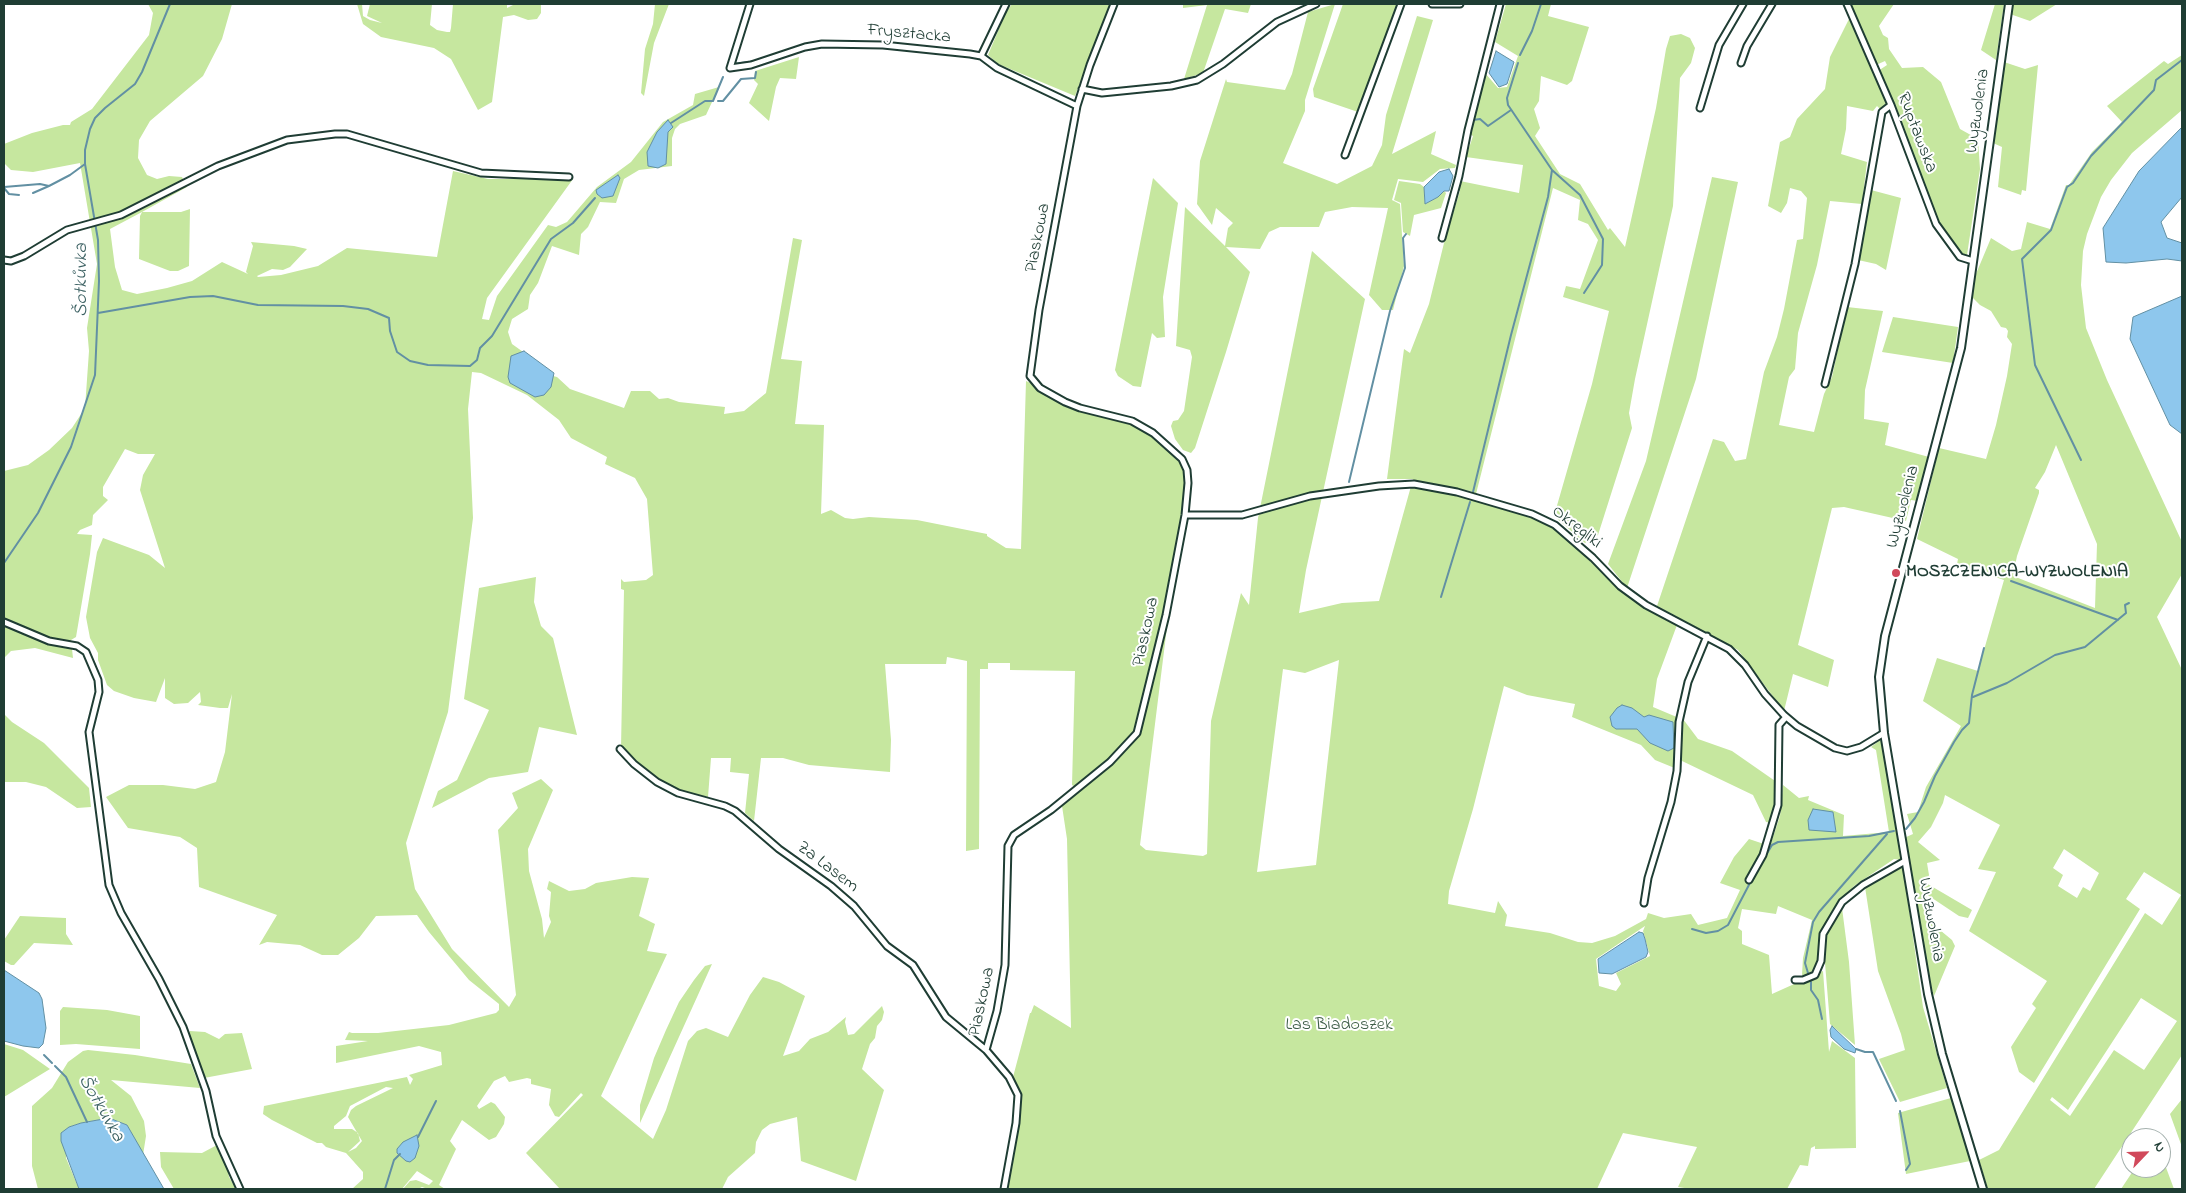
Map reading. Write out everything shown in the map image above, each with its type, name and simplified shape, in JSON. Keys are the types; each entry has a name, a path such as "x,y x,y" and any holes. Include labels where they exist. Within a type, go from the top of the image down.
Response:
{"street":[{"name":"Frysztacka","path":"750,4 730,68 751,65 805,46 822,44 883,45 981,56 997,68 1077,106"},
{"path":"981,56 1006,4"},
{"path":"1077,106 1114,4"},
{"path":"1082,89 1102,93 1172,86 1197,80 1221,66 1277,22 1313,4"},
{"path":"1345,155 1401,4"},
{"path":"1432,4 1460,4"},
{"path":"1442,238 1459,176 1468,130 1500,4"},
{"path":"1700,108 1719,45 1743,4"},
{"path":"1741,63 1748,46 1772,4"},
{"name":"Ruptawska","path":"1847,4 1891,105 1936,224 1960,257 1973,260"},
{"name":"Wyzwolenia","path":"1984,1189 1934,1023 1884,733 1879,677 1882,650 1961,348 2009,4"},
{"path":"1825,384 1855,264 1882,112 1891,105"},
{"name":"Piaskowa","path":"1004,1189 1016,1123 1018,1095 1015,1085 986,1050 997,1011 1005,965 1008,846 1014,835 1051,810 1110,762 1137,733 1166,615 1185,515 1188,470 1182,459 1171,447 1152,433 1132,422 1065,402 1040,388 1030,376 1039,310 1077,106"},
{"path":"4,260 11,261 24,256 59,234 134,209 218,166 287,140 347,134 481,173 569,177"},
{"name":"Okręgliki","path":"1185,515 1242,515 1310,496 1379,486 1414,484 1433,487 1548,520 1583,549 1620,586 1646,605 1725,645 1737,655 1764,694 1786,717 1819,739 1843,750 1861,748 1884,733"},
{"path":"4,622 49,641 76,646 86,652 98,680 99,692 89,732 109,885 121,913 160,979 183,1027 206,1091 216,1136 240,1189"},
{"path":"1644,904 1648,878 1671,802 1677,771 1679,722 1688,682 1707,636"},
{"path":"1749,880 1763,855 1778,805 1779,725 1786,717"},
{"name":"Za Lasem","path":"620,749 642,771 673,791 725,806 735,811 779,849 809,868 837,890 861,913 887,946 913,965 946,1017 986,1050"},
{"path":"1795,980 1803,980 1815,975 1821,961 1823,934 1842,902 1863,886 1905,861"}],"green space":[{"name":"Las Biadoszek","path":"148,4 232,4 222,39 203,76 150,121 139,140 138,158 147,175 157,179 169,176 182,177 187,187 110,229 115,267 122,290 137,294 192,281 222,262 248,274 246,272 253,246 251,242 307,249 290,267 283,270 272,269 258,277 281,275 318,266 347,248 437,257 453,171 488,179 573,179 487,298 482,319 489,320 497,296 548,225 556,227 567,222 597,187 631,162 663,122 693,105 695,94 719,87 706,115 680,124 675,129 672,138 672,166 639,170 624,179 616,203 600,202 588,227 581,234 579,255 552,246 538,283 530,295 528,309 512,319 508,332 512,344 533,359 545,374 557,377 570,389 624,408 631,391 650,391 659,399 668,398 679,402 725,407 724,414 744,411 766,393 793,238 802,240 781,359 802,361 795,424 824,425 821,514 831,510 845,518 853,519 869,517 917,520 987,534 987,536 1006,548 1021,549 1026,381 1096,413 1132,421 1166,443 1185,464 1187,488 1181,514 1140,845 1146,850 1203,856 1207,854 1211,721 1241,593 1249,605 1258,518 1312,251 1365,299 1306,570 1299,613 1342,603 1379,601 1413,479 1387,479 1404,349 1410,353 1429,304 1445,239 1460,191 1458,191 1460,181 1519,193 1523,165 1466,157 1473,136 1469,134 1485,73 1498,88 1507,87 1518,56 1495,42 1506,4 1551,4 1548,16 1589,27 1572,81 1567,85 1541,76 1539,101 1534,109 1540,128 1535,136 1560,174 1580,184 1608,230 1610,228 1625,247 1670,36 1681,34 1690,38 1695,48 1691,63 1680,78 1673,206 1635,379 1629,413 1632,428 1598,535 1585,543 1554,516 1592,384 1609,311 1563,297 1566,286 1580,289 1598,240 1588,224 1578,220 1580,200 1553,188 1476,494 1463,490 1468,499 1555,525 1607,578 1643,607 1677,625 1657,679 1653,707 1679,718 1677,769 1655,760 1641,745 1572,717 1575,704 1527,695 1504,686 1473,809 1449,891 1448,904 1495,913 1498,901 1507,915 1505,926 1550,933 1578,942 1592,943 1615,936 1646,919 1648,913 1664,918 1691,914 1698,925 1727,918 1740,890 1720,883 1734,857 1749,839 1770,846 1780,816 1783,785 1799,798 1809,796 1808,800 1844,815 1843,836 1889,832 1876,750 1871,747 1881,741 1902,860 1894,859 1854,886 1833,909 1824,927 1817,966 1807,976 1802,975 1803,958 1812,920 1778,906 1776,914 1742,909 1738,928 1742,931 1742,944 1769,955 1772,994 1823,971 1829,1052 1832,1041 1855,1058 1856,1148 1815,1149 1815,1146 1811,1148 1808,1166 1800,1165 1787,1189 1691,1189 1678,1187 1697,1147 1623,1133 1597,1189 1006,1189 1012,1168 1020,1117 1021,1092 1013,1077 1030,1013 1034,1005 1071,1028 1067,839 1062,806 1080,790 1072,785 1075,671 1010,670 1010,663 988,663 988,669 980,669 979,849 966,851 967,661 947,657 946,664 885,664 891,740 890,772 809,765 783,758 761,758 754,821 745,813 749,774 730,772 731,758 711,758 708,797 689,793 671,786 654,776 621,748 624,590 621,589 621,579 624,582 646,580 653,575 647,499 635,478 605,464 607,457 571,438 559,420 527,395 481,373 472,372 468,409 473,518 448,712 406,843 415,889 452,949 509,1007 516,995 498,830 518,808 512,793 541,779 553,790 528,849 529,871 542,919 544,938 551,922 549,916 551,892 547,889 549,881 569,891 585,889 596,883 632,877 649,878 639,916 655,924 647,951 667,954 601,1096 653,1139 666,1110 688,1041 697,1031 706,1028 728,1037 750,995 763,977 779,982 805,996 783,1056 799,1051 810,1039 828,1032 846,1017 845,1022 848,1035 854,1034 882,1006 884,1012 882,1020 877,1026 875,1038 870,1044 862,1069 884,1090 856,1181 801,1161 797,1117 770,1124 762,1130 756,1142 755,1153 728,1177 722,1189 560,1189 526,1153 583,1095 581,1093 559,1117 555,1116 549,1105 551,1089 531,1084 531,1079 527,1078 509,1082 505,1076 494,1081 477,1106 479,1109 491,1102 495,1104 505,1117 504,1124 496,1137 489,1140 462,1120 450,1141 456,1149 439,1185 445,1189 422,1187 418,1189 403,1189 410,1181 416,1180 429,1185 433,1181 417,1171 402,1189 352,1189 363,1179 363,1172 346,1153 326,1147 322,1143 317,1143 272,1120 263,1114 264,1106 407,1077 410,1085 413,1079 409,1075 442,1065 441,1052 419,1046 336,1063 336,1046 368,1041 345,1040 349,1032 378,1033 449,1025 496,1013 499,1010 499,1004 469,980 417,915 376,916 359,938 338,955 322,955 300,945 267,942 259,945 277,915 199,887 197,848 180,837 128,828 106,797 129,785 163,785 195,789 216,782 225,752 232,694 228,708 220,708 198,705 201,702 200,692 188,703 174,704 165,698 165,678 156,702 134,698 114,691 107,685 98,660 98,653 90,638 86,617 97,552 103,538 149,555 165,568 140,490 143,475 155,454 138,454 125,449 103,487 103,496 108,500 93,515 92,525 80,530 77,534 92,535 76,637 71,640 73,658 35,648 11,651 4,658 4,471 28,465 49,450 72,428 85,408 89,351 87,328 97,264 80,163 33,172 11,170 4,163 4,144 32,133 70,125 71,122 92,109 149,35 153,13","holes":["1339,660 1316,865 1257,872 1283,669 1305,673","1645,926 1643,931 1650,956 1616,973 1621,984 1616,991 1599,986 1596,959","386,1087 393,1088 351,1110 348,1117 357,1132 352,1129 334,1129 334,1126 346,1116 350,1106","358,1135 362,1141 356,1148 348,1152 360,1141"]},
{"path":"357,4 362,4 363,16 382,23 367,16 370,4 432,4 430,25 437,30 447,32 450,32 451,28 453,4 507,4 507,8 515,4 541,4 541,13 537,19 528,20 514,15 503,17 492,102 478,110 451,59 434,48 381,37 363,24"},
{"path":"655,4 669,4 654,43 644,96 641,93 645,49 653,24"},
{"path":"1012,4 1110,4 1075,96 998,64 988,55 1006,12"},
{"path":"1183,4 1251,4 1248,13 1225,9 1203,73 1184,79 1207,5 1183,8"},
{"path":"1335,4 1305,100 1305,111 1283,163 1337,184 1372,166 1382,145 1386,115 1417,16 1433,20 1392,154 1436,131 1431,154 1456,165 1455,168 1440,169 1423,182 1398,179 1392,200 1400,204 1404,266 1393,310 1382,310 1369,295 1388,208 1352,207 1325,212 1319,227 1280,227 1269,232 1260,249 1226,247 1250,272 1195,448 1191,453 1183,450 1175,439 1171,426 1173,421 1178,420 1184,411 1192,357 1190,350 1176,346 1185,207 1225,246 1228,228 1233,223 1216,208 1212,225 1197,204 1200,161 1226,79 1227,82 1285,90 1292,74 1308,12"},
{"path":"1343,4 1397,4 1358,112 1314,97 1313,89"},
{"path":"1850,4 1894,4 1879,26 1883,35 1888,38 1889,49 1902,68 1923,67 1941,82 1960,129 1978,139 1980,169 1967,255 1960,253 1939,223 1878,71 1887,65 1885,61 1876,65"},
{"path":"1995,4 2004,4 1996,60 1981,50"},
{"path":"2011,4 2057,4 2030,21 2010,14"},
{"path":"1849,19 1887,104 1881,110 1877,106 1873,111 1847,106 1846,129 1841,154 1867,162 1862,204 1830,201 1817,265 1798,333 1795,369 1789,377 1779,425 1814,432 1824,394 1832,377 1847,307 1883,311 1865,390 1864,419 1889,423 1885,445 1929,457 1918,501 1911,500 1906,521 1844,507 1832,508 1798,645 1834,660 1828,687 1793,674 1784,711 1738,650 1657,606 1713,439 1724,442 1735,461 1746,459 1764,372 1777,337 1784,309 1797,240 1803,239 1807,198 1801,191 1790,188 1787,203 1781,213 1768,206 1780,142 1790,137 1797,119 1825,89 1830,57"},
{"path":"2182,55 2182,110 2132,153 2111,180 2101,197 2087,234 2083,251 2081,285 2086,328 2107,380 2182,542 2182,574 2157,617 2182,670 2182,1055 2134,1128 2121,1128 2121,1148 2094,1189 1988,1189 1979,1160 1999,1150 2145,913 2162,925 2181,895 2144,872 2126,899 2140,909 2034,1083 2019,1072 2011,1047 2036,1008 2032,1004 2047,981 1969,931 1996,872 1978,869 2000,825 1945,795 1931,827 1918,842 1940,860 1927,863 1929,875 1926,883 1972,910 1968,918 1959,916 1926,894 1929,921 1952,940 1955,946 1934,996 1928,981 1904,838 1913,834 1907,814 1918,812 1926,787 1961,726 1923,701 1937,658 1978,671 2004,580 1957,564 1958,559 1917,539 1939,448 1986,459 1996,425 2012,344 2007,337 2008,331 2006,328 2001,327 1991,311 1980,305 1968,293 1991,238 2012,251 2021,249 2027,222 2050,229 2066,185 2069,185 2092,152 2122,122 2107,106 2164,61 2168,64","holes":["2056,445 2097,544 2095,608 2013,576 2017,556 2039,493 2039,490 2035,488 2045,472","2064,849 2099,873 2090,891 2083,887 2077,898 2058,886 2063,875 2053,868","2141,998 2177,1021 2144,1070 2114,1050 2070,1116 2050,1100 2052,1097 2068,1110"]},
{"path":"799,57 796,79 780,78 776,87 769,121 749,103 758,84 754,80 755,71"},
{"path":"2004,62 2025,69 2038,65 2026,191 2022,190 2021,195 1998,187 2002,147 1993,143"},
{"path":"1712,177 1738,182 1696,379 1627,588 1608,564 1646,461"},
{"path":"1153,178 1178,203 1163,297 1165,337 1157,338 1152,333 1141,387 1133,386 1118,376 1115,370"},
{"path":"1399,181 1420,184 1424,187 1425,204 1438,197 1444,191 1446,193 1441,208 1414,215 1410,236 1403,232 1401,203 1394,200"},
{"path":"1871,190 1901,198 1886,270 1876,264 1858,260"},
{"path":"190,209 189,266 178,271 170,271 139,259 140,216 142,212 181,212"},
{"path":"1893,317 1958,327 1953,363 1882,352"},
{"path":"536,577 534,602 541,626 553,638 577,735 539,727 528,772 489,778 432,808 438,791 457,780 489,710 464,699 479,588"},
{"path":"4,714 12,722 44,743 89,788 91,807 77,808 46,787 26,782 4,782"},
{"path":"1683,719 1698,739 1732,751 1778,783 1775,815 1771,823 1766,822 1753,795 1682,761 1681,727"},
{"path":"1903,867 1923,1007 1947,1088 1900,1102 1879,1059 1905,1050 1878,971 1865,887"},
{"path":"1842,908 1849,962 1855,1045 1830,1024 1825,963 1826,934"},
{"path":"20,916 66,918 66,934 73,945 34,943 14,965 11,965 4,961 4,940"},
{"path":"712,964 640,1123 640,1105 654,1058 666,1030 679,1002 694,980 705,966"},
{"path":"63,1007 107,1010 140,1016 140,1049 76,1044 60,1045 60,1011"},
{"path":"190,1031 205,1032 219,1039 225,1034 242,1033 252,1069 204,1078 188,1034"},
{"path":"4,1044 23,1050 50,1069 4,1097"},
{"path":"88,1050 191,1064 200,1088 111,1080 131,1096 144,1121 146,1136 143,1155 127,1125 109,1118 81,1123 69,1127 66,1158 79,1189 38,1189 32,1166 32,1106 52,1088 68,1062 83,1051"},
{"path":"1951,1098 1970,1161 1906,1174 1898,1113"},
{"path":"2182,1099 2182,1147 2170,1114"},
{"path":"217,1145 228,1170 229,1177 236,1189 174,1189 161,1167 160,1152 202,1153"},
{"path":"2128,1178 2170,1178 2174,1189 2121,1189"}],"water":[{"path":"1496,51 1514,62 1507,84 1499,87 1489,73"},
{"path":"668,120 673,127 668,132 666,164 658,168 648,166 647,152 657,132"},
{"path":"2182,127 2182,197 2161,222 2167,238 2182,243 2182,261 2167,259 2126,263 2106,262 2103,228 2139,171"},
{"path":"1449,169 1453,176 1449,191 1444,191 1438,197 1425,204 1424,187 1439,172"},
{"path":"618,175 620,178 613,196 602,198 597,194 596,190"},
{"path":"2182,296 2182,434 2170,425 2130,339 2133,317"},
{"path":"524,351 554,373 551,387 544,395 535,397 510,383 508,377 511,356"},
{"path":"1622,705 1632,708 1644,717 1649,715 1673,722 1674,748 1668,751 1650,743 1637,729 1616,729 1612,726 1610,717"},
{"path":"1813,809 1833,812 1836,832 1809,830 1808,820"},
{"path":"1639,932 1643,933 1645,939 1648,952 1646,957 1612,974 1599,973 1598,959"},
{"path":"4,970 39,993 42,999 46,1028 43,1044 39,1048 4,1041"},
{"path":"1832,1026 1856,1049 1855,1053 1844,1049 1831,1037 1830,1030"},
{"path":"109,1118 127,1125 164,1189 79,1189 61,1141 61,1133 69,1127 81,1123"},
{"path":"417,1135 419,1146 415,1158 410,1162 406,1161 397,1153 397,1149 403,1142"}],"waterway":[{"name":"Šotkůvka","path":"4,563 38,513 71,447 95,375 99,281 98,240 85,164 85,150 90,129 95,118 135,84 142,72 170,4"},
{"path":"1520,55 1532,31 1541,4"},
{"path":"2081,460 2035,365 2022,259 2051,230 2067,187 2073,183 2091,156 2154,90 2156,80 2182,60"},
{"path":"734,64 755,61"},
{"path":"1518,63 1507,98 1508,105 1552,170 1580,195 1603,239 1602,265 1584,293"},
{"path":"718,101 723,101 741,79 755,78 756,72"},
{"path":"671,123 705,101 713,101 723,77"},
{"path":"1473,120 1480,119 1488,126 1511,110"},
{"path":"4,187 40,184 49,186 70,175 85,164"},
{"path":"1473,492 1511,335 1548,197 1552,170"},
{"path":"33,193 49,186"},
{"path":"4,188 9,194 19,195"},
{"path":"98,313 190,297 213,296 258,305 343,306 368,309 389,318 390,331 397,352 410,361 428,365 470,366 477,360 480,348 492,336 551,239 573,223 595,198"},
{"path":"1349,482 1390,311 1405,268 1403,238 1406,234"},
{"path":"1441,597 1470,502"},
{"path":"2011,581 2118,620"},
{"path":"1973,697 2007,683 2055,655 2085,647 2126,613 2125,605 2129,603"},
{"path":"1906,829 1924,802 1935,776 1954,742 1969,723 1972,695 1984,648"},
{"path":"1756,872 1772,845 1778,842 1869,836 1894,831"},
{"path":"1808,973 1805,963 1813,922 1819,912 1887,834"},
{"path":"1692,929 1706,933 1718,931 1728,925 1751,881"},
{"path":"1811,982 1811,990 1818,1000 1822,1019"},
{"path":"1856,1049 1873,1052 1896,1101"},
{"name":"Šotkůvka","path":"44,1055 52,1063"},
{"name":"Šotkůvka","path":"55,1066 66,1077 87,1122"},
{"path":"418,1137 436,1101"},
{"path":"1900,1111 1910,1164 1906,1170"},
{"path":"385,1189 394,1160 400,1154"}],"place":[{"name":"MOSZCZENICA-WYZWOLENIA","path":"1896,573"}]}
